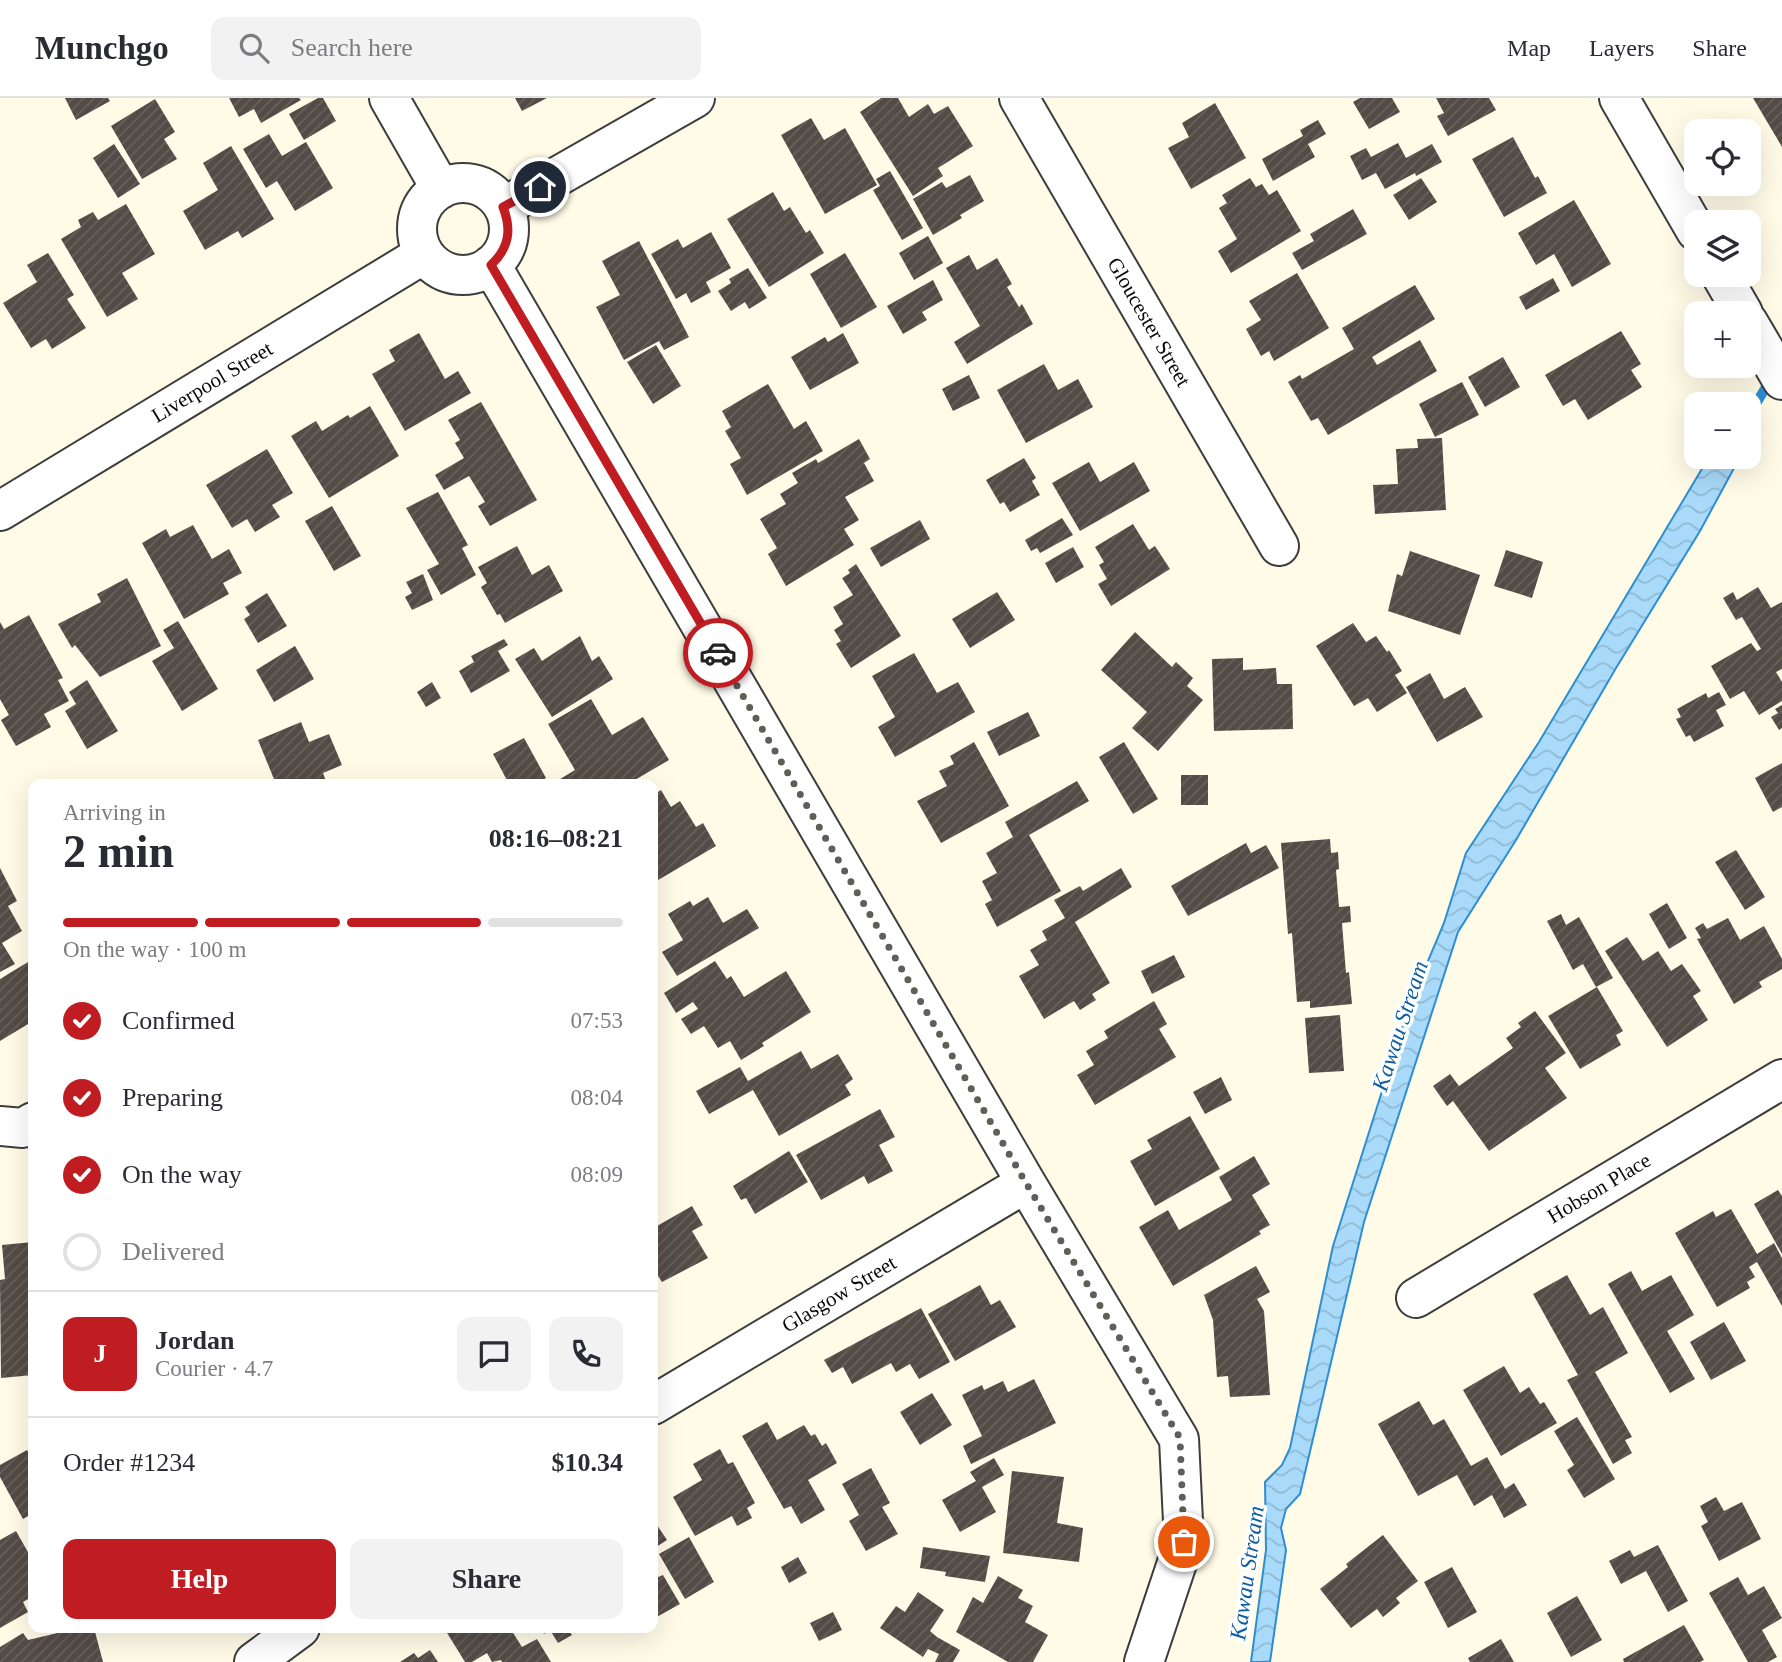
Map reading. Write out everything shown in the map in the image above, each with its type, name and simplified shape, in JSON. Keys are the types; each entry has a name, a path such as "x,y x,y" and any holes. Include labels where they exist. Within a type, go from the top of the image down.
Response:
{"street":[{"path":"389,98 441,188"},
{"path":"503,207 695,98"},
{"name":"Gloucester Street","path":"1019,98 1279,546"},
{"path":"1619,98 1684,210"},
{"path":"469,183 483,187 495,196 503,207 509,232 500,256 478,273 448,273 424,254 418,240 417,225 425,204 441,188 469,183"},
{"name":"Liverpool Street","path":"0,510 424,254"},
{"path":"491,265 1026,1183 1180,1438 1184,1542 1144,1662"},
{"path":"1761,345 1782,380"},
{"name":"Hobson Place","path":"1416,1298 1782,1079"},
{"path":"0,1126 23,1128 28,1125"},
{"name":"Glasgow Street","path":"658,1402 1026,1183"},
{"path":"254,1662 293,1633"}],"water":[{"path":"1702,469 1734,469 1700,531 1516,840 1458,932 1364,1222 1300,1494 1286,1509 1281,1528 1286,1550 1270,1662 1251,1662 1266,1550 1265,1482 1282,1465 1290,1448 1333,1246 1409,1006 1444,923 1466,853 1539,742"}],"building":[{"path":"65,98 108,98 110,101 76,120"},
{"path":"229,98 301,100 261,123 254,109 239,117"},
{"path":"318,98 323,98 336,121 304,140 289,114"},
{"path":"515,98 547,98 522,111"},
{"path":"881,98 898,98 909,117 928,104 934,114 948,106 973,146 938,168 943,176 913,196 860,112"},
{"path":"1360,98 1392,98 1400,112 1369,129 1353,102"},
{"path":"1436,98 1489,98 1496,110 1448,136 1437,116 1444,113"},
{"path":"1753,98 1782,98 1782,147"},
{"path":"155,99 175,132 164,139 177,159 142,179 111,126"},
{"path":"1215,103 1246,158 1191,189 1168,148 1189,137 1182,123"},
{"path":"811,118 824,140 845,128 877,185 825,214 781,135"},
{"path":"1318,120 1326,134 1308,144 1315,157 1273,181 1262,159 1303,136 1300,130"},
{"path":"269,134 282,156 306,142 333,188 295,211 277,181 266,188 243,149"},
{"path":"1513,137 1535,178 1538,176 1547,193 1504,217 1472,159"},
{"path":"1398,143 1406,158 1432,144 1442,162 1385,189 1376,173 1362,180 1350,156 1366,148 1371,157"},
{"path":"114,144 140,184 118,198 93,158"},
{"path":"231,146 274,219 242,238 238,231 205,250 183,211 218,190 203,163"},
{"path":"890,171 923,228 902,240 873,190 880,186 876,179"},
{"path":"970,175 984,201 933,235 913,199 942,182 946,188"},
{"path":"1250,178 1256,187 1262,184 1269,195 1277,190 1301,231 1231,273 1218,251 1237,239 1219,208 1227,203 1222,195"},
{"path":"1421,178 1437,202 1409,220 1393,195"},
{"path":"773,192 784,211 790,207 806,233 810,230 824,253 769,287 727,219"},
{"path":"1574,200 1611,264 1572,287 1554,254 1536,265 1518,233"},
{"path":"126,204 155,254 122,273 138,299 107,317 61,239 81,227 78,220 93,212 98,220"},
{"path":"1353,209 1367,234 1302,270 1292,253 1314,241 1310,234"},
{"path":"711,232 731,268 706,282 711,292 691,303 686,293 676,299 651,254 678,239 683,248"},
{"path":"928,236 943,263 914,280 899,253"},
{"path":"639,241 689,337 664,350 659,341 624,360 596,307 620,295 602,261"},
{"path":"48,253 74,295 67,299 86,328 52,349 46,339 31,348 3,303 37,282 27,265"},
{"path":"845,253 877,307 841,328 810,274"},
{"path":"969,255 977,270 997,258 1012,284 1007,287 1019,307 1022,304 1033,324 967,364 954,342 980,326 946,268"},
{"path":"748,268 767,298 749,309 745,302 731,311 718,291 731,283 729,279"},
{"path":"1297,273 1329,328 1274,361 1269,351 1261,356 1246,329 1261,320 1249,301"},
{"path":"1553,278 1560,291 1526,310 1519,297"},
{"path":"933,280 943,300 922,312 927,320 903,334 887,306"},
{"path":"1415,285 1435,319 1372,357 1377,365 1420,340 1437,371 1328,435 1318,418 1311,421 1288,382 1300,375 1302,379 1354,349 1342,328"},
{"path":"1621,331 1641,364 1631,370 1642,387 1588,420 1575,399 1563,406 1545,375"},
{"path":"419,333 445,379 458,371 471,393 405,431 372,374 395,361 389,350"},
{"path":"843,333 859,363 810,390 791,357 825,337 828,342"},
{"path":"656,345 681,386 653,404 627,362"},
{"path":"1503,357 1520,387 1485,407 1468,377"},
{"path":"1044,364 1058,390 1078,379 1093,407 1026,443 997,390"},
{"path":"969,375 980,398 953,411 942,389"},
{"path":"1462,382 1479,415 1435,437 1419,404"},
{"path":"768,384 794,429 806,421 823,451 747,495 730,464 741,458 725,431 731,427 722,411"},
{"path":"481,402 537,500 490,526 478,506 485,502 469,476 444,490 435,475 464,458 455,443 460,440 448,420"},
{"path":"370,406 399,456 329,498 291,436 316,421 322,431 348,415 350,418"},
{"path":"1442,438 1446,510 1375,514 1373,485 1398,484 1396,449 1418,448 1417,439"},
{"path":"859,439 870,459 864,463 874,481 845,497 859,520 844,529 854,545 786,586 768,554 777,548 760,519 786,504 780,494 798,483 792,473 816,459 818,463"},
{"path":"267,449 293,493 272,505 280,517 255,532 247,519 232,528 206,485"},
{"path":"1024,458 1036,478 1032,481 1040,495 1010,512 1004,502 1000,504 986,480"},
{"path":"1089,462 1100,482 1134,462 1150,491 1080,531 1052,483"},
{"path":"438,492 468,545 462,548 476,575 441,595 427,570 439,564 406,508"},
{"path":"332,506 361,556 334,571 305,521"},
{"path":"1062,518 1073,535 1040,553 1037,548 1031,551 1025,540"},
{"path":"920,520 930,539 881,567 870,548"},
{"path":"1133,524 1149,550 1155,546 1170,569 1111,606 1098,584 1107,579 1099,565 1104,562 1095,547"},
{"path":"193,525 212,559 229,549 242,573 223,583 229,594 184,619 142,543 166,529 170,537"},
{"path":"517,546 532,575 549,565 563,591 505,623 500,614 497,615 481,587 487,583 478,567"},
{"path":"1073,547 1084,567 1056,583 1045,563"},
{"path":"1506,550 1543,562 1532,598 1494,586"},
{"path":"1410,551 1480,575 1460,635 1388,611 1397,574 1402,576"},
{"path":"856,564 901,636 851,668 836,644 841,641 834,630 843,624 833,607 853,595 842,578 850,573 848,570"},
{"path":"423,574 433,600 412,610 405,597 412,593 406,582"},
{"path":"127,578 161,646 100,677 75,645 72,648 58,624 101,602 97,594"},
{"path":"1758,587 1771,608 1782,602 1782,669 1776,672 1782,682 1782,701 1759,715 1744,691 1730,699 1711,666 1751,643 1757,651 1761,649 1742,617 1736,620 1723,598 1733,592 1737,600"},
{"path":"997,592 1015,620 970,648 952,619"},
{"path":"267,593 287,626 258,643 244,619 250,615 245,607"},
{"path":"29,615 63,678 58,680 69,701 44,714 51,727 16,746 1,720 9,715 0,699 0,622 4,629"},
{"path":"178,621 218,689 182,711 152,661 174,648 163,630"},
{"path":"1353,623 1366,642 1376,636 1402,671 1395,675 1407,693 1377,712 1368,698 1354,706 1316,646"},
{"path":"1135,632 1172,667 1176,662 1193,678 1187,686 1203,700 1158,751 1132,728 1147,712 1101,670"},
{"path":"580,636 592,661 599,656 613,679 552,717 515,659 534,648 542,661"},
{"path":"504,639 508,645 498,651 510,671 471,693 459,671 474,662 471,656"},
{"path":"295,646 314,679 274,702 256,670"},
{"path":"914,653 937,693 958,682 975,712 895,757 878,727 895,717 872,676"},
{"path":"1243,658 1243,670 1276,668 1277,684 1292,684 1293,729 1214,731 1212,659"},
{"path":"1430,673 1444,699 1465,687 1483,717 1437,742 1406,687"},
{"path":"87,680 118,731 87,749 65,711 76,704 69,692"},
{"path":"432,682 441,698 426,707 417,692"},
{"path":"1719,692 1726,705 1716,710 1724,726 1694,742 1690,735 1686,737 1676,719 1681,717 1677,709 1706,693 1708,698"},
{"path":"591,699 612,735 643,717 669,760 637,779 560,779 575,770 548,724"},
{"path":"1782,705 1782,728 1779,730 1771,717 1778,713 1775,709"},
{"path":"1028,712 1040,736 999,756 987,732"},
{"path":"301,722 309,742 329,734 342,765 323,773 325,779 274,779 258,740"},
{"path":"524,738 546,778 506,779 493,754"},
{"path":"974,742 1009,806 941,843 917,801 947,786 939,771 954,764 950,756"},
{"path":"1124,742 1158,799 1133,814 1099,757"},
{"path":"1782,763 1782,807 1773,812 1755,778"},
{"path":"1181,775 1208,775 1208,805 1181,805"},
{"path":"1077,781 1089,801 1029,835 1061,891 997,927 985,904 992,900 982,881 997,873 986,853 1013,837 1005,822"},
{"path":"661,790 671,807 680,801 696,827 703,823 716,846 658,880 658,792"},
{"path":"1330,839 1331,853 1338,852 1339,869 1336,870 1339,907 1350,906 1351,922 1342,923 1346,973 1349,972 1352,1004 1310,1008 1310,1001 1297,1002 1292,933 1288,934 1281,843"},
{"path":"1246,843 1251,853 1266,845 1279,868 1188,916 1171,886"},
{"path":"1736,850 1765,897 1745,910 1715,862"},
{"path":"0,868 17,901 8,906 22,931 2,943 15,964 0,972"},
{"path":"1121,868 1132,887 1075,922 1110,983 1092,994 1096,1000 1080,1010 1074,1001 1044,1019 1019,976 1039,965 1030,950 1047,940 1042,931 1065,918 1054,900 1080,886 1083,891"},
{"path":"708,897 723,923 747,909 759,928 677,976 662,952 683,940 668,914 690,901 693,906"},
{"path":"1667,903 1687,938 1669,949 1649,914"},
{"path":"1561,914 1566,925 1579,917 1613,978 1596,987 1583,964 1573,970 1547,921"},
{"path":"1728,918 1740,940 1764,926 1782,959 1782,969 1759,982 1762,987 1734,1004 1697,939 1701,938 1695,928 1703,923 1707,929"},
{"path":"1627,937 1643,961 1658,951 1671,971 1682,964 1701,991 1693,996 1708,1020 1667,1047 1605,951"},
{"path":"1174,955 1185,977 1152,994 1141,971"},
{"path":"715,961 727,979 731,976 744,997 786,971 811,1012 762,1043 764,1046 741,1060 730,1041 718,1048 704,1026 691,1034 681,1019 698,1009 693,1002 676,1013 664,993"},
{"path":"28,962 28,1024 0,1041 0,979"},
{"path":"1597,987 1623,1031 1616,1035 1621,1045 1580,1069 1548,1016"},
{"path":"1154,1001 1167,1024 1159,1029 1176,1057 1095,1105 1077,1075 1094,1065 1086,1051 1108,1038 1104,1031"},
{"path":"1535,1011 1566,1053 1545,1068 1567,1098 1489,1151 1453,1101 1447,1106 1433,1086 1450,1074 1459,1086 1513,1048 1506,1038 1521,1027 1518,1023"},
{"path":"1340,1015 1344,1071 1309,1073 1305,1018"},
{"path":"801,1051 811,1069 838,1054 853,1079 845,1085 851,1095 779,1136 753,1090 709,1114 696,1091 740,1067 748,1081"},
{"path":"1221,1077 1232,1100 1205,1114 1193,1092"},
{"path":"880,1109 895,1137 879,1145 893,1171 868,1184 864,1176 821,1200 796,1155"},
{"path":"1190,1116 1220,1169 1155,1206 1130,1161 1152,1149 1147,1140"},
{"path":"789,1151 808,1182 755,1214 746,1198 741,1200 733,1186"},
{"path":"1254,1156 1270,1184 1252,1195 1270,1225 1259,1231 1261,1234 1173,1286 1139,1227 1168,1210 1179,1230 1232,1200 1219,1177"},
{"path":"1778,1190 1782,1196 1782,1254 1754,1204"},
{"path":"692,1206 703,1225 692,1231 708,1258 662,1282 658,1276 658,1225"},
{"path":"1731,1209 1757,1254 1774,1243 1782,1258 1782,1306 1757,1262 1749,1267 1755,1277 1747,1282 1750,1288 1717,1307 1675,1233 1713,1211 1716,1217"},
{"path":"28,1242 28,1375 1,1378 0,1280 5,1279 2,1245"},
{"path":"1256,1266 1270,1292 1257,1299 1264,1311 1270,1395 1230,1397 1228,1376 1217,1377 1213,1320 1204,1295"},
{"path":"1631,1271 1642,1291 1671,1275 1694,1315 1667,1331 1695,1379 1670,1393 1608,1284"},
{"path":"1567,1275 1590,1315 1603,1307 1628,1353 1595,1372 1632,1437 1625,1440 1632,1453 1613,1464 1567,1380 1578,1375 1533,1294"},
{"path":"980,1285 991,1305 1000,1300 1016,1327 955,1361 928,1314"},
{"path":"921,1308 950,1362 919,1379 910,1364 896,1372 891,1363 852,1384 843,1367 832,1373 824,1360"},
{"path":"1724,1322 1746,1361 1711,1380 1690,1342"},
{"path":"1504,1366 1520,1393 1529,1387 1540,1404 1544,1402 1557,1423 1501,1456 1463,1390"},
{"path":"1034,1379 1056,1423 971,1464 963,1446 982,1436 962,1395 982,1385 984,1390 1003,1381 1008,1392"},
{"path":"932,1393 952,1425 920,1445 900,1412"},
{"path":"1419,1401 1433,1425 1444,1419 1471,1466 1487,1457 1505,1489 1514,1483 1527,1505 1504,1518 1492,1495 1474,1506 1457,1475 1418,1496 1378,1424"},
{"path":"1577,1417 1615,1479 1584,1498 1567,1470 1574,1465 1554,1431"},
{"path":"767,1422 777,1440 804,1425 811,1436 815,1434 822,1446 826,1443 837,1463 808,1480 825,1510 801,1524 791,1506 784,1509 742,1436"},
{"path":"720,1449 728,1464 733,1462 755,1503 747,1508 752,1518 737,1526 732,1516 695,1536 673,1497 702,1480 693,1464"},
{"path":"28,1452 28,1516 23,1519 0,1477 0,1465"},
{"path":"994,1458 1004,1475 982,1487 996,1512 960,1532 942,1500 976,1481 970,1472"},
{"path":"871,1468 890,1503 882,1507 898,1534 866,1551 849,1521 859,1515 842,1484"},
{"path":"1012,1471 1064,1477 1057,1523 1083,1528 1079,1562 1003,1553"},
{"path":"1716,1497 1724,1511 1742,1502 1761,1539 1719,1561 1701,1526 1708,1522 1700,1506"},
{"path":"658,1526 667,1540 658,1546"},
{"path":"16,1531 28,1552 28,1599 23,1602 28,1612 0,1628 0,1540"},
{"path":"1383,1535 1418,1581 1396,1598 1400,1603 1383,1617 1377,1609 1351,1628 1320,1589"},
{"path":"689,1537 714,1582 685,1599 659,1554"},
{"path":"1658,1545 1688,1601 1668,1612 1646,1571 1621,1584 1609,1561 1630,1550 1634,1557"},
{"path":"923,1547 990,1556 985,1582 945,1576 946,1572 920,1568"},
{"path":"798,1557 807,1573 789,1583 781,1567"},
{"path":"1452,1567 1477,1612 1448,1628 1424,1582"},
{"path":"663,1575 680,1604 658,1616 658,1577"},
{"path":"998,1576 1023,1590 1018,1598 1033,1606 1025,1622 1048,1635 1033,1662 1008,1662 956,1632 973,1597 983,1603"},
{"path":"1738,1577 1748,1595 1764,1586 1782,1618 1762,1630 1777,1657 1768,1662 1748,1662 1709,1593"},
{"path":"918,1592 944,1610 930,1631 960,1650 953,1662 935,1662 939,1654 928,1649 923,1657 880,1628 896,1606 905,1612"},
{"path":"1577,1596 1602,1640 1571,1657 1547,1613"},
{"path":"833,1612 842,1630 819,1641 810,1623"},
{"path":"1684,1625 1704,1660 1624,1662 1623,1659"},
{"path":"23,1633 28,1640 58,1633 95,1633 103,1662 0,1662 0,1647"},
{"path":"447,1633 513,1633 522,1647 537,1639 551,1662 492,1662 487,1653 472,1662 465,1662"},
{"path":"552,1633 572,1635 558,1643"},
{"path":"1501,1639 1514,1662 1470,1662 1468,1658"},
{"path":"430,1650 438,1662 400,1662 414,1653 418,1658"}],"waterway":[{"name":"Kawau Stream","path":"1761,395 1772,377"}],"way so far":[{"path":"718,653 1026,1183 1180,1438 1184,1542"}],"route":[{"path":"540,187 503,207 509,232 500,256 491,265 718,653"}]}
